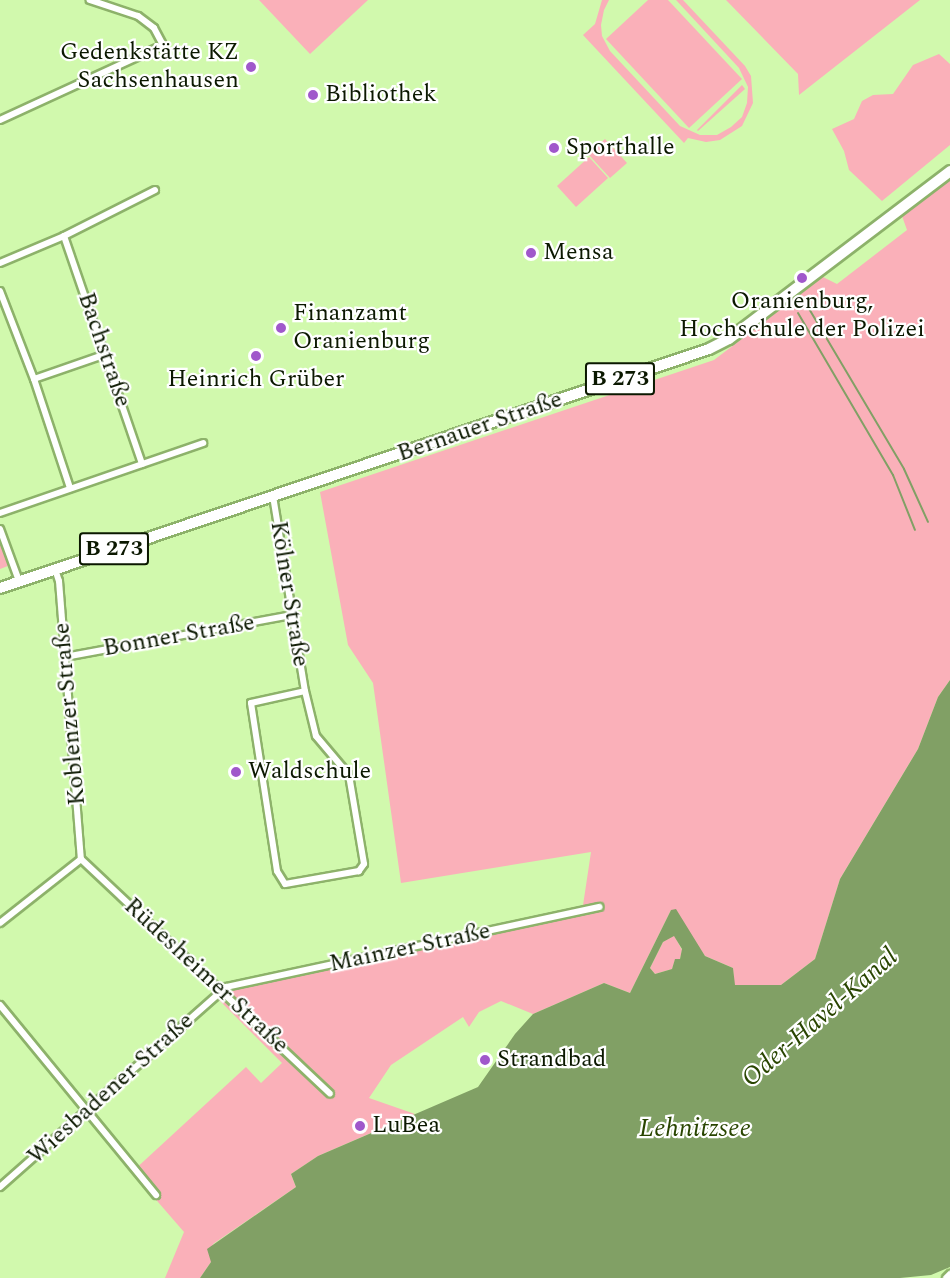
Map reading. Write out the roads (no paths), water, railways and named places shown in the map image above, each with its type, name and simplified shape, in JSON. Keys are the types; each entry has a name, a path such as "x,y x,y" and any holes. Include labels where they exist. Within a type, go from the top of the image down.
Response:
{"main road":[{"name":"Bernauer Straße","path":"0,588 709,349 729,339 950,171"}],"street":[{"path":"0,120 163,45 154,28 138,16 90,0"},
{"path":"0,263 64,236 155,190"},
{"name":"Bachstraße","path":"64,236 142,464"},
{"path":"0,291 34,379 70,488"},
{"path":"34,379 106,354"},
{"path":"0,513 203,443"},
{"name":"Kölner Straße","path":"273,496 305,692 316,736 349,776 364,864 359,871 285,884 277,871 251,703 305,692"},
{"path":"0,529 19,582"},
{"name":"Koblenzer Straße","path":"55,569 59,581 81,859"},
{"name":"Bonner Straße","path":"65,657 292,615"},
{"path":"0,923 81,859"},
{"name":"Rüdesheimer Straße","path":"81,859 330,1094"},
{"name":"Mainzer Straße","path":"221,990 600,907"},
{"name":"Wiesbadener Straße","path":"0,1187 221,990"},
{"path":"0,1005 156,1195"},
{"path":"946,1278 950,1274"}],"water":[{"name":"Lehnitzsee","path":"950,680 950,1267 931,1275 900,1278 200,1278 211,1262 207,1249 296,1187 291,1174 318,1156 478,1087 515,1034 533,1014 604,983 630,993 671,910 676,909 705,956 733,968 735,985 781,985 815,959 840,879 918,749 938,697","holes":["674,936 682,949 680,959 675,959 672,969 655,974 650,968 663,942"]}],"waterway":[{"path":"808,307 904,469 928,522"},
{"path":"798,313 893,475 915,530"}],"place":[{"name":"Gedenkstätte KZ Sachsenhausen","path":"251,67"},
{"name":"Bibliothek","path":"313,95"},
{"name":"Sporthalle","path":"554,148"},
{"name":"Mensa","path":"531,253"},
{"name":"Oranienburg, Hochschule der Polizei","path":"802,278"},
{"name":"Finanzamt Oranienburg","path":"281,328"},
{"name":"Heinrich Grüber","path":"256,356"},
{"name":"Waldschule","path":"236,772"},
{"name":"Strandbad","path":"485,1060"},
{"name":"LuBea","path":"360,1126"}],"water label":[{"name":"Oder-Havel-Kanal","path":"820,1018"}]}
